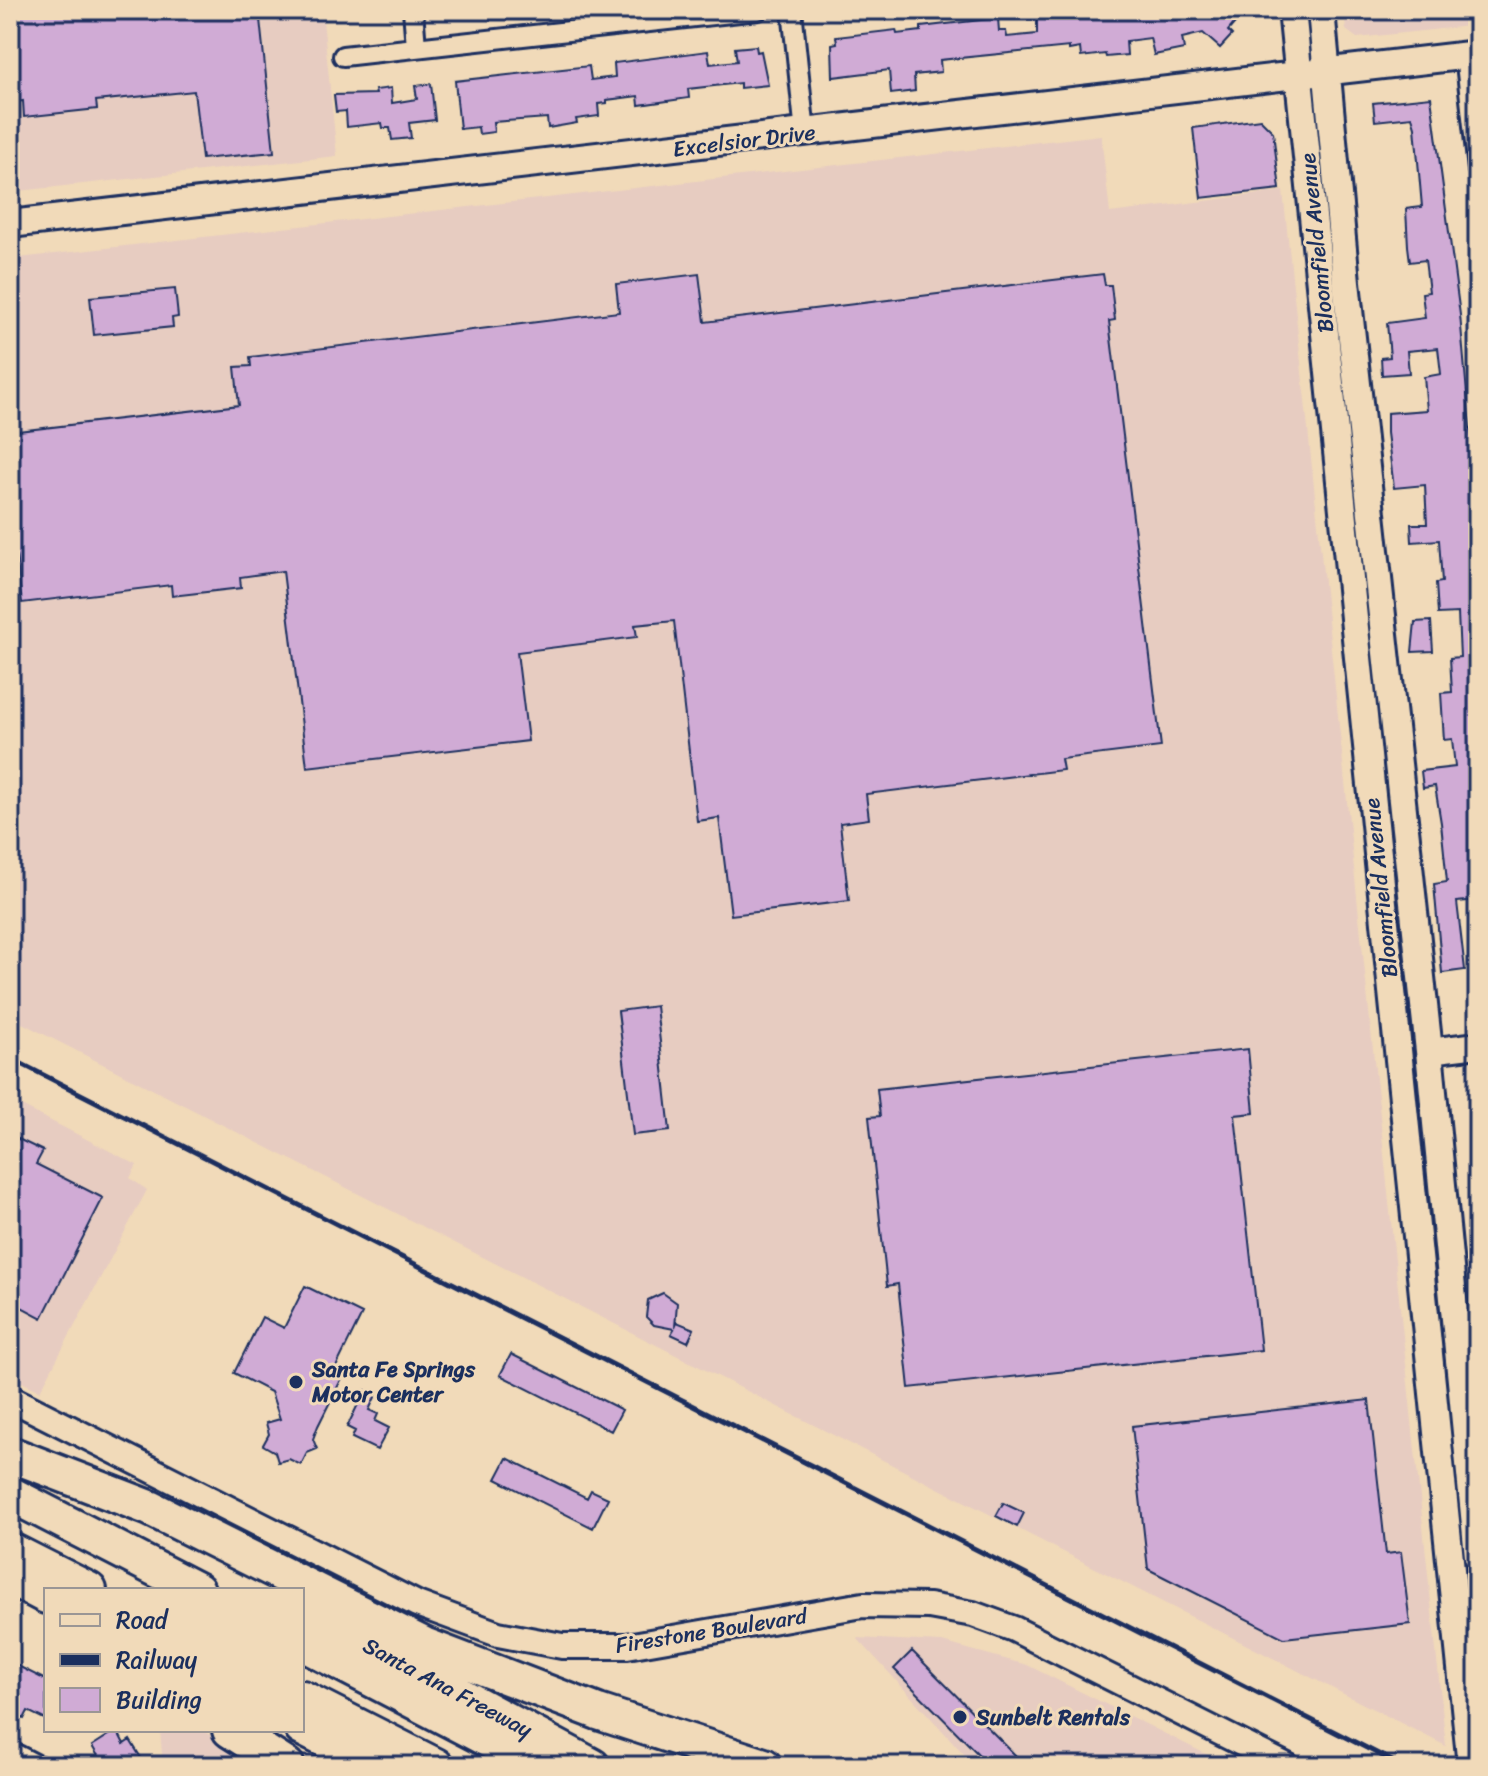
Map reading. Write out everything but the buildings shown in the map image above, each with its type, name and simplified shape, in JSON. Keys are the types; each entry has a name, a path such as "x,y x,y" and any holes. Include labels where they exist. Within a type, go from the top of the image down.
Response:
{"highway":[{"path":"10,1457 259,1588"},
{"path":"10,1457 150,1508 424,1645 598,1712 764,1766"},
{"path":"10,1494 193,1588"},
{"path":"10,1550 85,1588"},
{"path":"10,1577 44,1595"},
{"name":"Santa Ana Freeway","path":"304,1611 592,1766"},
{"path":"304,1644 539,1766"},
{"path":"304,1699 436,1766"},
{"path":"304,1729 376,1766"},
{"path":"233,1732 287,1766"}],"main road":[{"name":"Bloomfield Avenue","path":"1292,10 1385,947 1471,1766"},
{"name":"Bloomfield Avenue","path":"1321,10 1346,282 1429,1051 1478,1556"},
{"name":"Excelsior Drive","path":"10,224 1472,55"},
{"path":"1385,947 1399,940 1414,923"},
{"path":"1385,947 1419,966"},
{"path":"1395,1025 1409,1040 1429,1051 1400,1074"}],"street":[{"path":"413,10 416,47"},
{"path":"343,56 608,18 758,10"},
{"path":"792,10 805,133"},
{"path":"1472,55 1478,170"},
{"path":"1429,1051 1478,1045"},
{"name":"Firestone Boulevard","path":"10,1398 417,1604 498,1634 562,1646 627,1646 863,1605 929,1606 973,1614 1014,1629 1287,1766"},
{"path":"10,1751 39,1766"}],"shaded area":[{"path":"10,10 322,10 337,156 10,192"},
{"path":"1344,10 1478,10 1478,25 1357,38 1346,30"},
{"path":"1101,135 1110,213 1283,191 1446,1746 10,1017 10,259"},
{"path":"10,1100 137,1165 130,1178 147,1190 40,1391 10,1376"},
{"path":"857,1638 942,1642 1027,1665 1230,1766 975,1766"},
{"path":"160,1732 205,1732 260,1766 163,1766"}],"railway":[{"path":"10,1058 1402,1766"}],"place":[{"name":"Santa Fe Springs Motor Center","path":"296,1382"},
{"name":"Sunbelt Rentals","path":"960,1717"}]}
